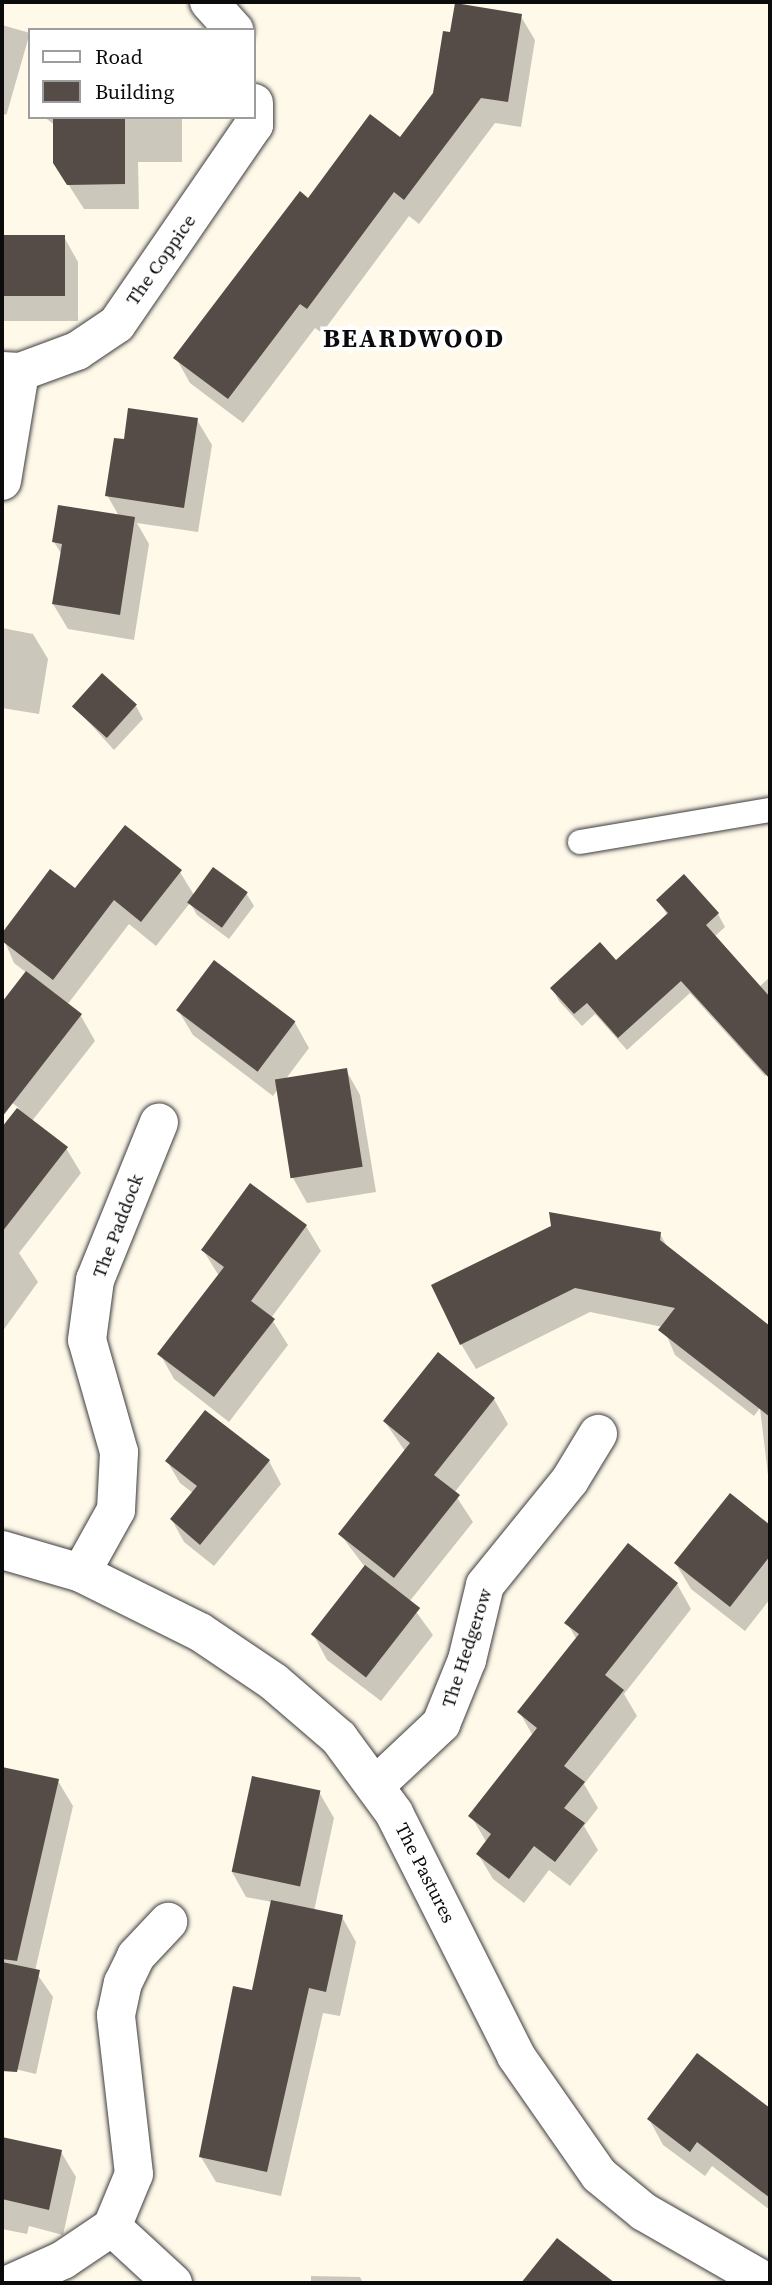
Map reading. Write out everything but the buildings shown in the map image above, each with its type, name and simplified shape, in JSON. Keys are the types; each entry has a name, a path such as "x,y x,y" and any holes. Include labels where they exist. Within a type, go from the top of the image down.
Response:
{"street":[{"path":"209,2 232,28"},
{"name":"The Coppice","path":"2,481 11,371 78,351 117,324 254,125 254,119"},
{"name":"The Paddock","path":"81,1573 116,1510 119,1452 88,1340 95,1280 159,1122"},
{"name":"The Hedgerow","path":"375,1786 441,1724 467,1660 485,1586 570,1480 598,1434"},
{"name":"The Pastures","path":"2,1550 81,1573 201,1632 274,1682 339,1738 394,1813 516,2056 599,2175 644,2212 768,2283"},
{"path":"12,2283 64,2260 112,2227 134,2174 116,2015 123,1983 136,1956 168,1922"},
{"path":"112,2227 173,2283"}],"lane":[{"path":"580,842 770,810"}],"district":[{"name":"BEARDWOOD","path":"414,339"}]}
